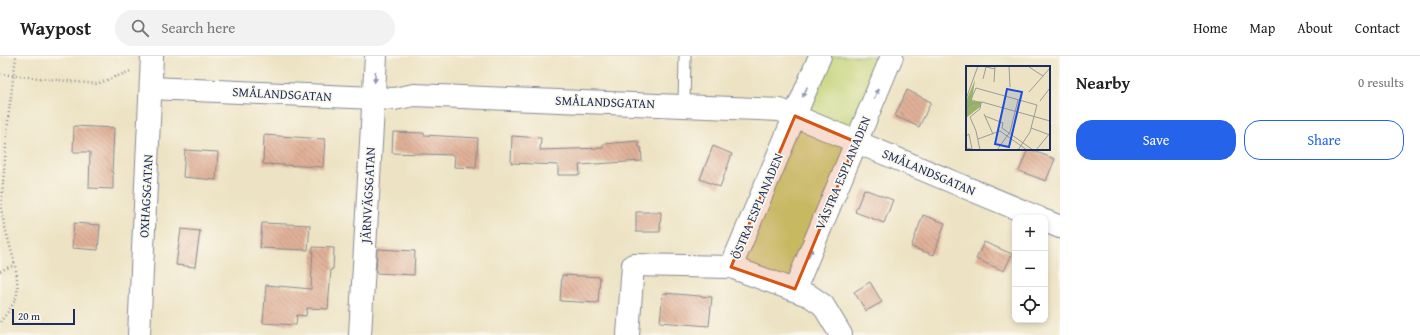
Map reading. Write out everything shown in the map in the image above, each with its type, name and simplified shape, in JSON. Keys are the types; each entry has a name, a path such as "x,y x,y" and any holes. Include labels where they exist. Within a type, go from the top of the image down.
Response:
{"street":[{"name":"JÄRNVÄGSGATAN","path":"360,335 376,56"},
{"name":"ÖSTRA ESPLANADEN","path":"628,335 633,264 731,267 820,56"},
{"name":"VÄSTRA ESPLANADEN","path":"795,289 892,56"},
{"name":"OXHAGSGATAN","path":"139,335 152,61"},
{"name":"SMÅLANDSGATAN","path":"151,88 394,99 414,95 780,110 1032,215"},
{"path":"1048,221 1060,227"},
{"path":"731,267 795,289 810,296 823,305 841,335"}],"lane":[{"path":"684,105 685,56"}],"path":[{"path":"0,322 10,308 17,294 17,278 3,222 1,207 9,111 16,56"},
{"path":"0,74 96,84 144,66 152,61"},
{"path":"0,271 14,266"}],"highlighted area":[{"path":"795,116 856,142 795,289 731,267"}],"green space":[{"path":"814,56 886,56 791,289 729,269"}],"building":[{"path":"907,90 931,102 919,127 895,116"},
{"path":"74,126 114,128 112,173 113,189 89,188 90,152 73,152"},
{"path":"393,132 478,138 476,168 454,167 455,155 392,153"},
{"path":"264,135 325,139 323,167 263,164"},
{"path":"512,136 541,138 540,150 603,148 603,144 638,141 639,147 641,147 642,161 579,165 580,175 558,175 558,165 511,163"},
{"path":"713,146 732,154 720,187 700,179"},
{"path":"185,150 218,152 216,180 183,177"},
{"path":"1028,150 1055,159 1046,181 1019,171"},
{"path":"864,189 893,200 884,223 855,212"},
{"path":"636,212 661,212 660,232 636,232"},
{"path":"923,215 945,223 934,255 911,247"},
{"path":"74,223 100,225 98,250 72,248"},
{"path":"262,223 310,225 308,250 260,248"},
{"path":"181,229 200,231 195,267 176,265"},
{"path":"984,242 1012,254 1004,271 976,259"},
{"path":"313,247 334,248 328,309 307,308 306,316 297,315 296,325 263,323 266,285 311,289"},
{"path":"377,249 415,251 414,275 376,273"},
{"path":"562,275 600,277 598,303 560,301"},
{"path":"870,282 882,302 866,311 854,292"},
{"path":"663,293 712,297 709,326 660,322"}]}
